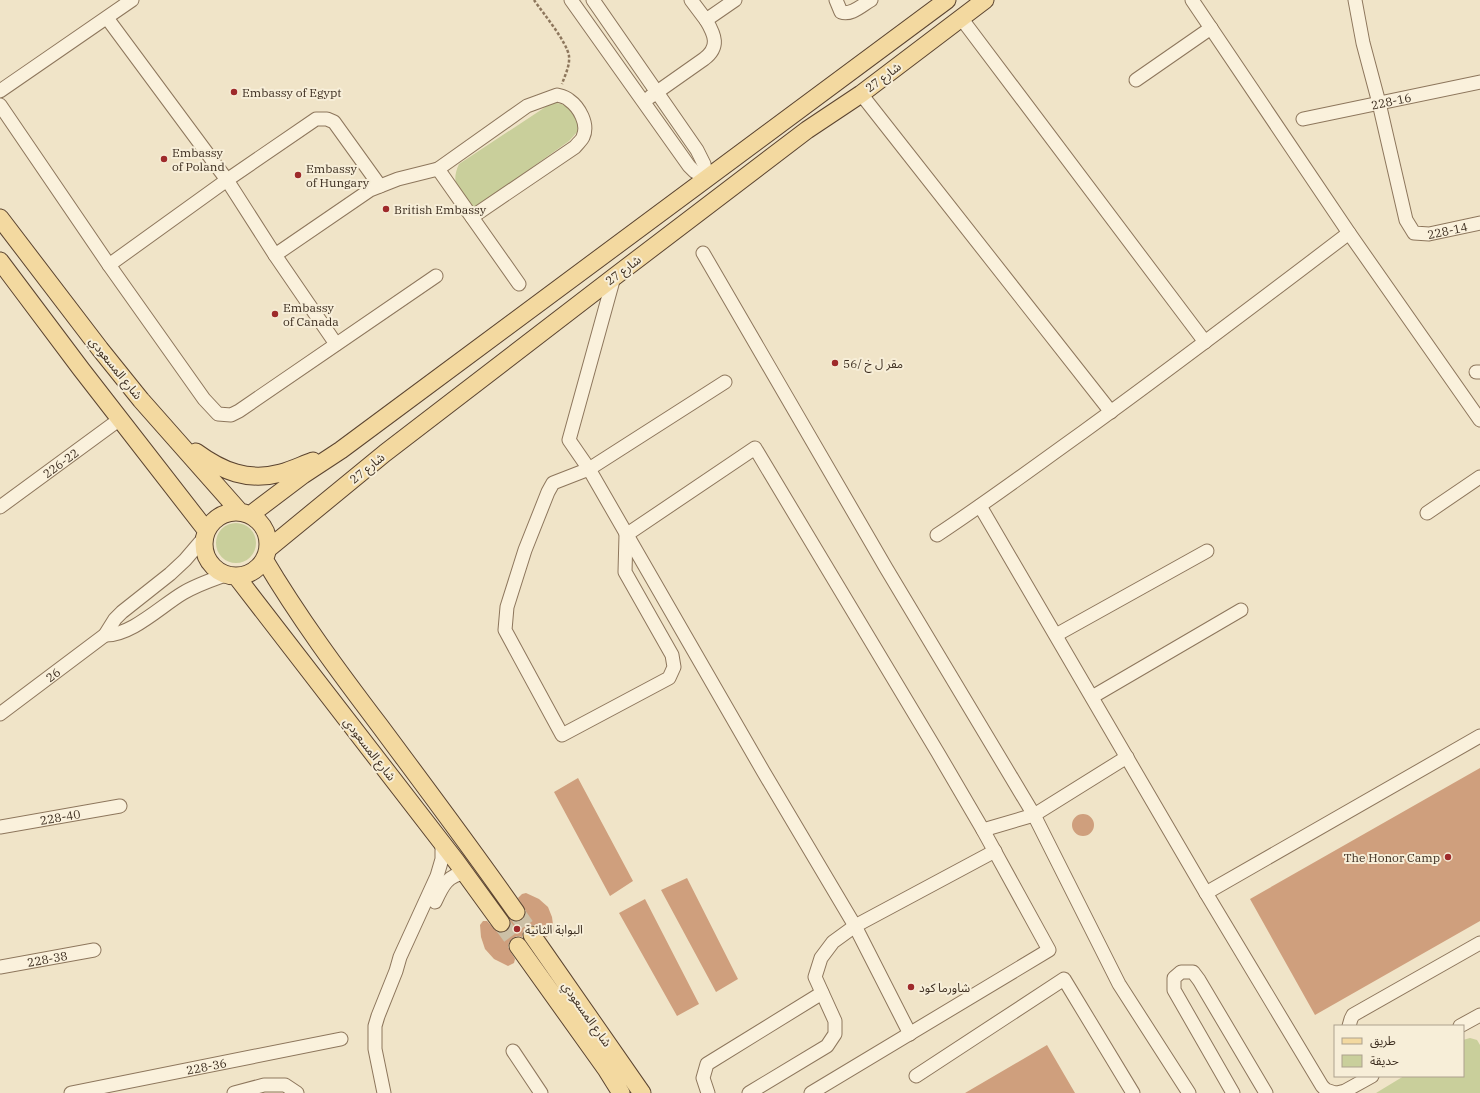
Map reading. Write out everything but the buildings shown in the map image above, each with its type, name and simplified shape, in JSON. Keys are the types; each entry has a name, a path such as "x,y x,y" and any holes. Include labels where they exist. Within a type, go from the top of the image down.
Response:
{"main road":[{"name":"شارع 27","path":"245,513 341,450 947,0"},
{"name":"شارع 27","path":"266,554 385,453 807,130 861,94 985,0"},
{"path":"793,114 807,130"},
{"path":"707,178 721,196"},
{"name":"شارع المسعودي","path":"0,218 100,349 168,430 245,513"},
{"path":"0,261 205,534"},
{"path":"168,430 218,467 234,474 270,475 281,473 341,450"},
{"path":"230,512 245,513 258,521 264,529 267,539 266,554 257,568 247,574 231,576 215,569 208,561 204,551 205,534 212,521 220,515 230,512"},
{"name":"شارع المسعودي","path":"266,554 282,589 320,645 471,848 516,912"},
{"name":"شارع المسعودي","path":"231,576 442,842 501,923"},
{"name":"شارع المسعودي","path":"532,935 642,1093"},
{"name":"شارع المسعودي","path":"518,946 606,1069 621,1093"}],"street":[{"path":"0,91 132,0"},
{"path":"571,0 689,166 694,171 707,178"},
{"path":"593,0 701,157 707,178"},
{"path":"643,102 704,59 713,48 715,38 712,29 691,0"},
{"path":"836,0 841,12 845,14 850,13 871,0"},
{"path":"1192,0 1349,233 1480,420"},
{"path":"1355,0 1363,43 1379,103"},
{"path":"706,20 731,1"},
{"path":"107,18 227,180 275,255 336,344"},
{"path":"961,18 1205,342"},
{"path":"1136,80 1211,28"},
{"name":"228-16","path":"1303,119 1480,82"},
{"path":"861,94 1111,412"},
{"path":"275,255 370,190 398,179 438,169 528,106 558,95 568,99 576,106 582,116 585,128 583,137 575,147 472,217"},
{"name":"228-14","path":"1379,103 1406,220 1414,233 1429,234 1480,223"},
{"path":"0,105 109,265 204,399 218,414 231,415 239,411 436,276"},
{"path":"109,265 227,180 308,123 316,119 327,119 334,122 380,186"},
{"path":"438,169 519,284"},
{"path":"936,535 980,506 1111,412 1349,233"},
{"path":"703,253 886,568 1034,815 1119,984 1189,1093"},
{"path":"614,277 569,440 589,469 763,771 855,926 910,1034"},
{"path":"626,535 625,572 672,655 674,667 669,678 562,735 505,630 507,607 529,537 553,483 589,469 725,382"},
{"name":"226-22","path":"0,507 120,419"},
{"path":"626,535 755,448 983,830 1049,950 811,1093"},
{"path":"1427,513 1480,477"},
{"path":"980,506 1206,893 1322,1086 1330,1092 1336,1093 1346,1091 1370,1077"},
{"path":"105,635 119,616 170,574 205,534"},
{"path":"1056,635 1207,551"},
{"path":"105,635 119,634 183,593 231,576"},
{"path":"1092,697 1241,610"},
{"name":"26","path":"0,714 105,635"},
{"path":"1206,893 1480,736"},
{"path":"983,830 1034,815 1127,757"},
{"name":"228-40","path":"0,826 120,806"},
{"path":"384,1093 375,1048 378,1016 400,957 440,868 442,842"},
{"path":"749,1093 826,1046 835,1034 836,1021 815,977 821,958 833,942 855,926 994,851"},
{"path":"396,971 406,961 443,885 455,875 465,873"},
{"path":"1349,1025 1353,1015 1480,943"},
{"name":"228-38","path":"0,967 94,950"},
{"path":"1233,1093 1174,990 1174,978 1181,972 1193,972 1199,980 1266,1093"},
{"path":"916,1076 1064,979 1133,1093"},
{"path":"708,1093 703,1078 707,1064 822,993"},
{"path":"1462,1025 1480,1015"},
{"name":"228-36","path":"71,1093 341,1039"},
{"path":"513,1051 541,1093"},
{"path":"234,1093 264,1085 285,1085 297,1093"}],"path":[{"path":"534,0 566,46 569,56 568,66 558,95"}],"green space":[{"path":"553,102 565,105 572,110 579,124 578,131 569,141 475,208 469,206 459,191 456,182 456,171 459,164"},
{"path":"236,523 250,529 256,543 250,557 236,563 222,557 216,543 222,529"},
{"path":"1470,1038 1477,1040 1480,1045 1480,1093 1376,1093 1402,1077 1464,1077 1464,1040"}],"tunnel":[{"path":"516,912 532,935"},
{"path":"501,923 518,946"}],"place":[{"name":"Embassy of Egypt","path":"234,92"},
{"name":"Embassy of Poland","path":"164,159"},
{"name":"Embassy of Hungary","path":"298,175"},
{"name":"British Embassy","path":"386,209"},
{"name":"Embassy of Canada","path":"275,314"},
{"name":"مقر ل خ /56","path":"835,363"},
{"name":"The Honor Camp","path":"1448,857"},
{"name":"البوابة الثانية","path":"517,929"},
{"name":"شاورما كود","path":"911,987"}]}
